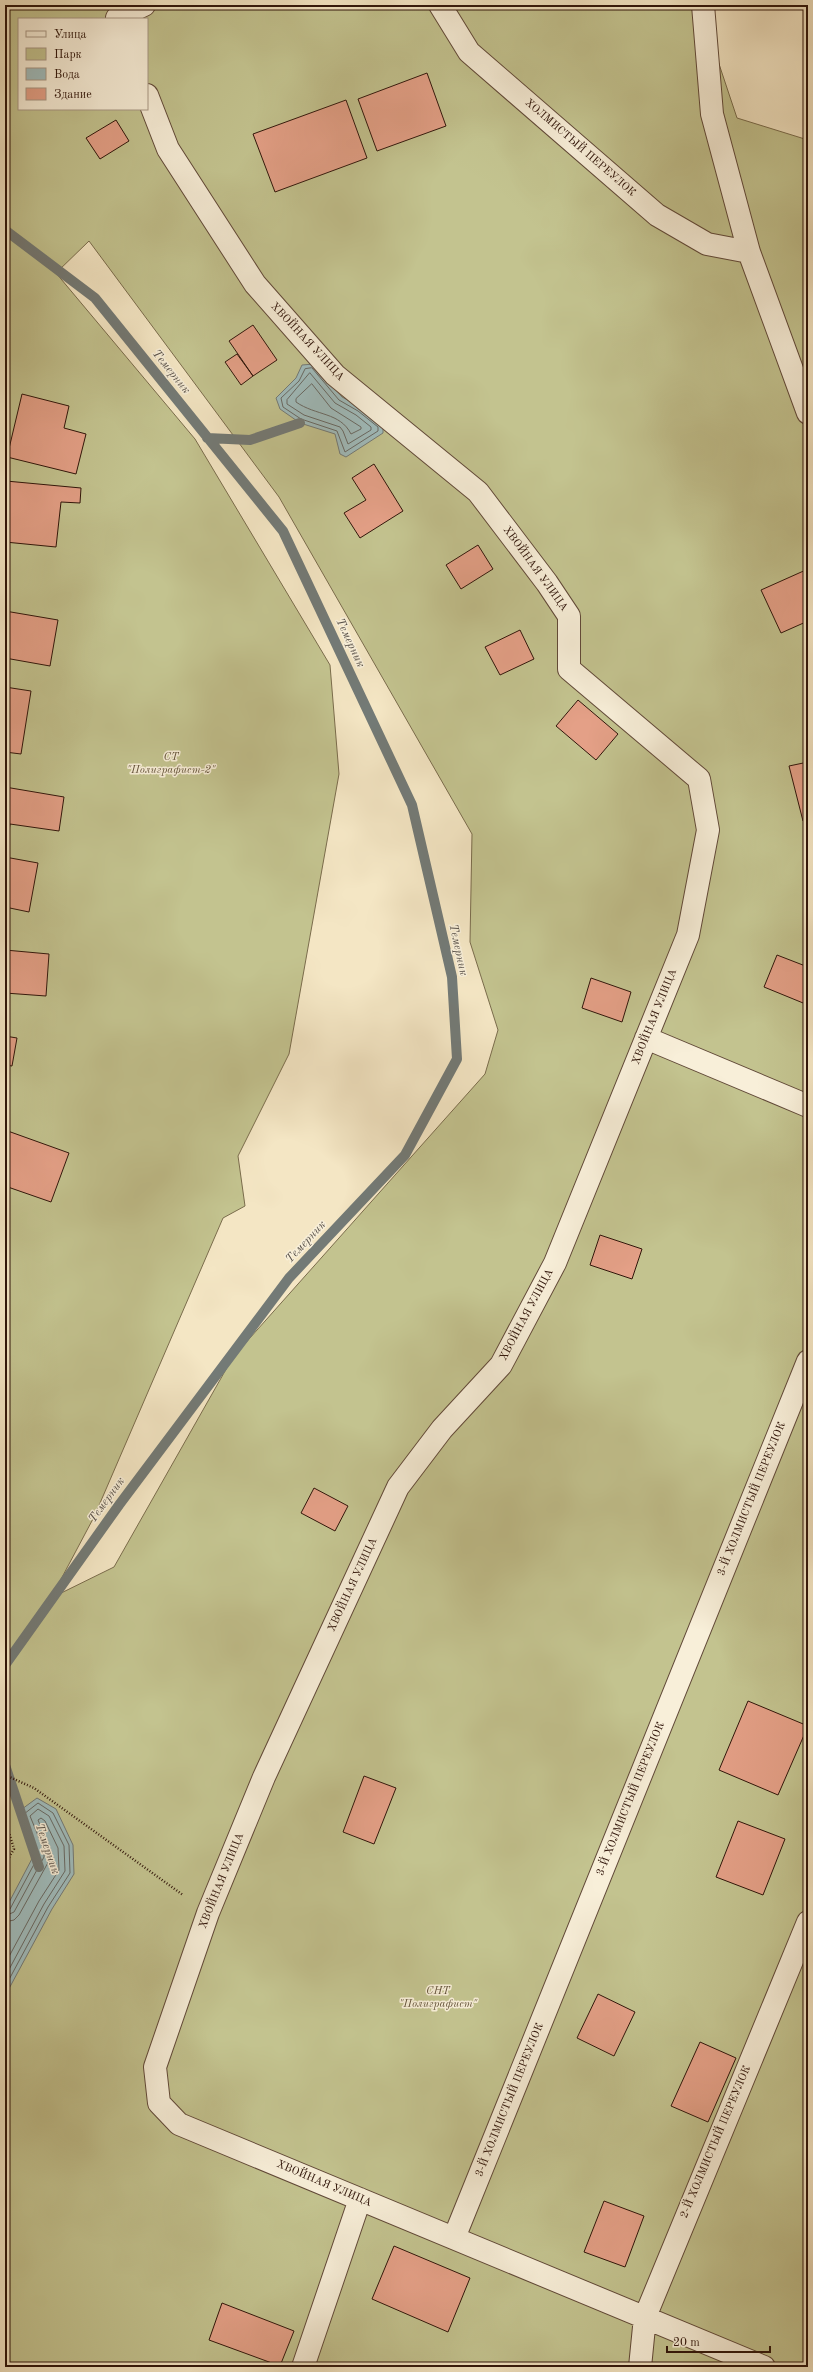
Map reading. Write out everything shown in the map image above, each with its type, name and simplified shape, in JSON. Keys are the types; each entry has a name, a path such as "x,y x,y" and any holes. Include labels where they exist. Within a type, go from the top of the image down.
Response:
{"street":[{"path":"116,14 144,5"},
{"name":"ХОЛМИСТЫЙ ПЕРЕУЛОК","path":"440,5 469,52 657,215 707,244 749,252"},
{"path":"703,5 712,114 749,252 808,413"},
{"name":"ХВОЙНАЯ УЛИЦА","path":"148,98 168,149 255,284 335,375 478,492 570,616 570,669 699,778 708,830 688,935 555,1263 501,1365 442,1429 398,1487 264,1777 208,1913 154,2067 159,2103 179,2124 764,2367"},
{"path":"646,1038 808,1106"},
{"name":"3-Й ХОЛМИСТЫЙ ПЕРЕУЛОК","path":"454,2238 808,1361"},
{"name":"2-Й ХОЛМИСТЫЙ ПЕРЕУЛОК","path":"640,2367 645,2317 808,1922"},
{"path":"303,2367 360,2199"}],"path":[{"path":"5,1775 34,1788 208,1913"},
{"path":"5,1820 14,1849 5,1864"}],"green space":[{"name":"СНТ \"Полиграфист\"","path":"5,5 713,5 713,46 737,118 808,140 808,2367 5,2367","holes":["89,241 279,497 472,834 470,942 498,1030 485,1074 233,1357 114,1567 51,1598 94,1517 223,1218 245,1206 238,1156 289,1054 339,774 330,665 195,439 56,273"]}],"water":[{"path":"314,364 342,397 361,407 383,426 383,433 346,457 340,454 335,434 300,423 280,409 276,398 296,378 302,365"},
{"path":"37,1798 56,1809 73,1845 74,1874 52,1909 5,1996 5,1910 35,1853 18,1812"}],"building":[{"path":"427,73 446,126 377,151 358,99"},
{"path":"346,100 367,158 275,192 253,134"},
{"path":"116,120 129,141 100,159 86,138"},
{"path":"253,325 277,360 253,376 229,341"},
{"path":"237,354 253,376 241,385 225,362"},
{"path":"22,394 69,406 64,428 86,434 76,474 7,457"},
{"path":"374,464 403,511 360,538 344,513 366,500 352,478"},
{"path":"6,481 81,488 80,503 61,502 56,547 5,542"},
{"path":"478,545 493,569 461,589 446,565"},
{"path":"808,569 808,621 781,633 761,590"},
{"path":"5,611 58,620 50,666 5,658"},
{"path":"520,630 534,659 500,675 485,647"},
{"path":"5,687 31,691 21,754 5,752"},
{"path":"578,700 618,734 596,760 556,726"},
{"path":"808,762 808,820 803,821 789,766"},
{"path":"5,787 64,797 59,831 10,824 7,847 5,846"},
{"path":"5,857 38,863 29,912 5,907"},
{"path":"5,950 49,954 46,996 5,993"},
{"path":"777,955 808,967 808,1005 764,987"},
{"path":"591,978 631,992 622,1022 582,1008"},
{"path":"5,1036 17,1038 12,1066 5,1065"},
{"path":"5,1130 69,1153 51,1202 5,1186"},
{"path":"600,1235 642,1249 632,1279 590,1265"},
{"path":"314,1488 348,1506 335,1531 301,1513"},
{"path":"748,1701 808,1726 778,1795 719,1770"},
{"path":"364,1776 396,1788 374,1844 343,1832"},
{"path":"738,1821 785,1839 763,1895 716,1877"},
{"path":"598,1994 635,2012 614,2056 577,2038"},
{"path":"700,2042 736,2058 708,2122 671,2106"},
{"path":"604,2201 644,2216 625,2267 584,2252"},
{"path":"394,2246 470,2278 448,2332 372,2299"},
{"path":"222,2303 294,2331 280,2366 209,2340"}],"waterway":[{"name":"Темерник","path":"5,230 95,298 283,531 412,805 452,977 457,1059 405,1155 289,1278 119,1505 5,1665"},
{"path":"207,438 250,440 300,423"},
{"name":"Темерник","path":"5,1765 39,1867"}],"park label":[{"name":"СТ \"Полиграфист-2\"","path":"171,763"}]}
